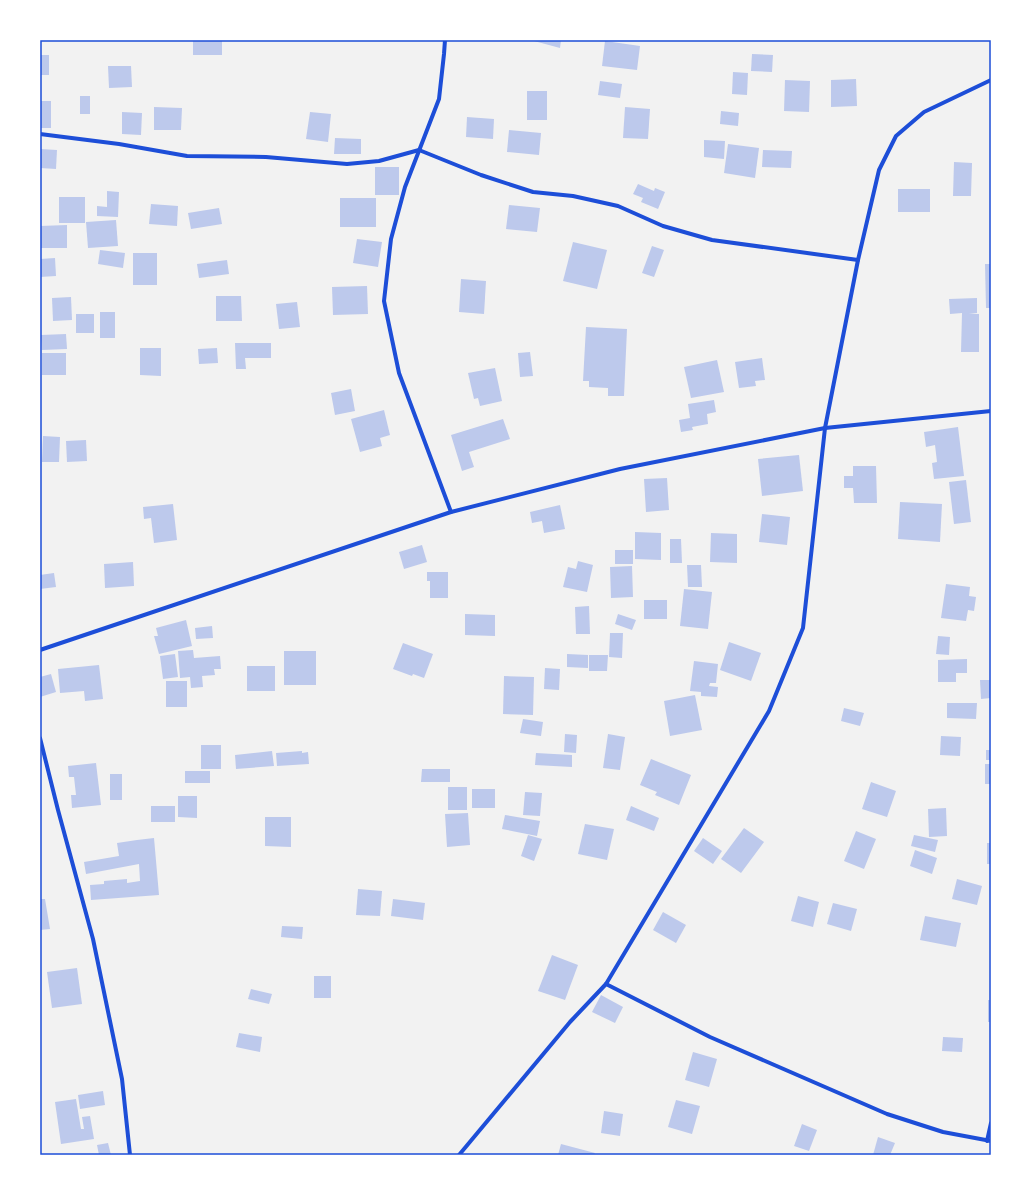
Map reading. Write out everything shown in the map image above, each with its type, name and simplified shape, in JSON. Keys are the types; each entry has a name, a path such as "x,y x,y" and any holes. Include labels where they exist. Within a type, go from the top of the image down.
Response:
{"street":[{"path":"445,40 439,99 405,187 391,239 384,301 399,373 451,512"},
{"path":"459,1155 570,1022 606,984 769,711 803,628 824,428 858,260 879,170 896,136 924,112 991,80"},
{"path":"40,134 119,144 188,156 266,157 347,164 379,161 419,150 481,175 533,192 573,196 618,206 663,226 712,240 858,260"},
{"path":"40,650 451,512 620,469 824,428 991,411"},
{"path":"40,738 93,939 122,1079 130,1155"},
{"path":"606,984 710,1037 887,1114 944,1132 989,1141 991,1123"}],"building":[{"path":"193,40 222,40 222,55 193,55"},
{"path":"561,40 560,48 534,41"},
{"path":"605,41 640,46 637,70 602,66"},
{"path":"752,54 773,55 772,72 751,71"},
{"path":"40,55 49,55 49,75 40,75"},
{"path":"108,66 131,66 132,87 109,88"},
{"path":"733,72 748,73 747,95 732,94"},
{"path":"856,79 857,106 831,107 831,80"},
{"path":"785,80 810,81 809,112 784,111"},
{"path":"600,81 622,84 620,98 598,95"},
{"path":"527,91 547,91 547,120 527,120"},
{"path":"80,96 90,96 90,114 80,114"},
{"path":"40,101 51,101 51,128 40,128"},
{"path":"154,107 182,108 181,130 154,130"},
{"path":"625,107 650,109 648,139 623,138"},
{"path":"721,111 739,113 738,126 720,124"},
{"path":"122,112 142,113 141,135 122,134"},
{"path":"310,112 331,114 328,142 306,139"},
{"path":"467,117 494,119 493,139 466,137"},
{"path":"509,130 541,133 539,155 507,152"},
{"path":"335,138 361,139 361,154 334,154"},
{"path":"704,140 725,141 724,159 704,157"},
{"path":"728,144 759,148 755,178 724,173"},
{"path":"40,149 57,150 56,169 40,168"},
{"path":"763,150 792,151 791,168 762,167"},
{"path":"954,162 972,163 971,196 953,196"},
{"path":"375,167 399,167 399,195 375,195"},
{"path":"638,184 654,191 655,188 665,192 658,209 641,202 643,198 633,194"},
{"path":"898,189 930,189 930,212 898,212"},
{"path":"107,191 119,192 118,217 97,216 97,206 107,207"},
{"path":"59,197 85,197 85,223 59,223"},
{"path":"340,198 376,198 376,227 340,227"},
{"path":"151,204 178,206 177,226 149,224"},
{"path":"509,205 540,208 537,232 506,229"},
{"path":"219,208 222,224 191,229 188,213"},
{"path":"116,220 118,246 88,248 86,222"},
{"path":"67,225 67,248 40,248 40,226"},
{"path":"357,239 382,242 378,267 353,263"},
{"path":"573,242 607,250 597,289 563,281"},
{"path":"652,246 664,250 654,277 642,273"},
{"path":"100,250 125,253 123,268 98,264"},
{"path":"133,253 157,253 157,285 133,285"},
{"path":"55,258 56,276 40,277 40,259"},
{"path":"227,260 229,274 199,278 197,264"},
{"path":"985,264 991,264 991,308 986,308"},
{"path":"461,279 486,281 484,314 459,312"},
{"path":"367,286 368,314 333,315 332,287"},
{"path":"216,296 241,296 242,321 216,321"},
{"path":"71,297 72,320 53,321 52,298"},
{"path":"977,298 977,313 969,314 979,314 979,352 961,352 962,313 950,314 949,299"},
{"path":"297,302 300,327 279,329 276,304"},
{"path":"100,312 115,312 115,338 100,338"},
{"path":"76,314 94,314 94,333 76,333"},
{"path":"586,327 627,329 624,396 608,396 608,388 589,387 589,381 583,381"},
{"path":"66,334 67,349 42,350 41,335"},
{"path":"235,343 271,343 271,358 245,358 246,369 236,369"},
{"path":"140,348 161,348 161,376 140,375"},
{"path":"217,348 218,363 199,364 198,349"},
{"path":"530,352 533,376 520,377 518,353"},
{"path":"42,353 66,353 66,375 42,375"},
{"path":"762,358 765,380 755,381 756,386 739,388 735,362"},
{"path":"717,360 724,392 691,398 684,367"},
{"path":"495,368 502,401 480,406 478,398 474,399 468,373"},
{"path":"351,389 355,411 335,415 331,393"},
{"path":"714,400 716,412 707,414 708,424 692,427 693,430 681,432 679,420 690,418 688,404"},
{"path":"384,410 390,435 380,438 382,446 360,452 351,419"},
{"path":"503,419 510,439 469,452 474,467 462,471 451,435"},
{"path":"958,427 964,476 934,479 932,463 937,462 935,445 926,447 924,432"},
{"path":"43,436 60,437 59,462 42,462"},
{"path":"86,440 87,461 67,462 66,441"},
{"path":"799,455 803,491 762,496 758,459"},
{"path":"853,466 876,466 877,503 854,503 853,488 844,488 844,476 853,476"},
{"path":"667,478 669,510 646,512 644,479"},
{"path":"966,480 971,522 954,524 949,482"},
{"path":"900,502 942,504 940,542 898,539"},
{"path":"173,504 177,540 154,543 151,518 144,519 143,507"},
{"path":"560,505 565,529 544,533 542,521 532,523 530,512"},
{"path":"762,514 790,517 787,545 759,542"},
{"path":"635,532 661,533 661,560 635,559"},
{"path":"711,533 737,534 737,563 710,562"},
{"path":"670,539 681,539 682,563 670,563"},
{"path":"422,545 427,562 404,569 399,552"},
{"path":"615,550 633,550 633,564 615,564"},
{"path":"578,561 593,565 587,592 563,587 568,567 576,569"},
{"path":"133,562 134,586 105,588 104,564"},
{"path":"687,565 701,565 702,587 688,587"},
{"path":"632,566 633,597 611,598 610,567"},
{"path":"427,572 448,572 448,598 430,598 430,581 427,581"},
{"path":"54,573 56,587 40,589 40,575"},
{"path":"946,584 970,587 969,596 976,597 974,611 968,610 966,621 941,618"},
{"path":"684,589 712,592 708,629 680,626"},
{"path":"644,600 667,600 667,619 644,619"},
{"path":"589,606 590,634 576,634 575,607"},
{"path":"465,614 495,615 495,636 465,635"},
{"path":"618,614 636,620 632,630 615,624"},
{"path":"186,620 192,646 159,654 154,636 158,636 156,628"},
{"path":"212,626 213,638 196,639 195,628"},
{"path":"610,633 623,633 622,658 609,657"},
{"path":"938,636 950,637 949,655 936,654"},
{"path":"729,642 761,653 751,681 720,670"},
{"path":"403,643 433,654 424,678 413,674 412,676 393,669"},
{"path":"193,650 194,658 220,656 221,669 214,669 215,675 202,676 203,687 191,688 190,677 180,678 178,651"},
{"path":"284,651 316,651 316,685 284,685"},
{"path":"175,654 178,677 163,679 160,656"},
{"path":"567,654 588,655 588,668 567,667"},
{"path":"589,655 608,655 607,671 589,671"},
{"path":"967,659 967,673 956,673 956,682 938,682 938,660"},
{"path":"694,661 718,664 716,683 710,683 709,686 718,687 717,697 701,696 701,692 690,691"},
{"path":"99,665 103,699 85,701 84,691 60,693 58,669"},
{"path":"247,666 275,666 275,691 247,691"},
{"path":"545,668 560,669 559,690 544,689"},
{"path":"51,674 56,692 40,697 40,677"},
{"path":"504,676 534,677 533,715 503,714"},
{"path":"980,680 991,680 991,698 981,699"},
{"path":"166,681 187,681 187,707 166,707"},
{"path":"695,695 702,730 670,736 664,701"},
{"path":"947,703 977,703 976,719 947,718"},
{"path":"844,708 864,713 860,726 841,721"},
{"path":"523,719 543,722 541,736 520,733"},
{"path":"565,734 577,735 576,753 564,752"},
{"path":"608,734 625,737 620,770 603,768"},
{"path":"941,736 961,737 960,756 940,755"},
{"path":"201,745 221,745 221,769 201,769"},
{"path":"986,750 991,750 991,760 986,760"},
{"path":"272,751 274,766 236,769 235,755"},
{"path":"302,751 302,753 308,752 309,764 277,766 276,753"},
{"path":"536,753 572,755 572,767 535,765"},
{"path":"651,759 691,775 679,805 655,795 657,792 640,785"},
{"path":"96,763 101,805 72,808 71,795 76,795 74,777 69,777 68,766"},
{"path":"985,764 991,764 991,784 985,784"},
{"path":"422,769 450,769 450,782 421,782"},
{"path":"185,771 210,771 210,783 185,783"},
{"path":"110,774 122,774 122,800 110,800"},
{"path":"871,782 896,791 887,817 862,809"},
{"path":"448,787 467,787 467,810 448,810"},
{"path":"472,789 495,789 495,808 472,808"},
{"path":"525,792 542,793 540,816 523,815"},
{"path":"178,796 197,796 197,818 178,817"},
{"path":"151,806 175,806 175,822 151,822"},
{"path":"631,806 659,818 654,831 626,820"},
{"path":"946,808 947,836 929,837 928,809"},
{"path":"468,813 470,845 447,847 445,814"},
{"path":"505,815 540,821 537,836 502,829"},
{"path":"265,817 291,817 291,847 265,846"},
{"path":"585,824 614,829 607,860 578,854"},
{"path":"744,828 764,842 741,873 721,859"},
{"path":"856,831 876,839 864,869 844,861"},
{"path":"528,835 542,839 534,861 521,856"},
{"path":"914,835 938,840 935,852 911,846"},
{"path":"154,838 159,895 91,900 90,885 104,884 104,881 127,879 127,883 140,881 139,864 86,874 84,862 119,856 117,843"},
{"path":"703,838 722,851 713,864 694,851"},
{"path":"987,843 991,843 991,864 987,864"},
{"path":"915,850 937,858 932,874 910,866"},
{"path":"957,879 982,886 977,905 952,899"},
{"path":"358,889 382,891 380,916 356,915"},
{"path":"798,896 819,902 813,927 791,921"},
{"path":"40,899 45,899 50,929 40,930"},
{"path":"393,899 425,903 423,920 391,916"},
{"path":"833,903 857,909 851,931 827,924"},
{"path":"663,912 686,925 676,943 653,930"},
{"path":"925,916 961,923 956,947 920,940"},
{"path":"282,926 303,927 302,939 281,937"},
{"path":"552,955 578,965 565,1000 538,991"},
{"path":"77,968 82,1004 52,1008 47,972"},
{"path":"314,976 331,976 331,998 314,998"},
{"path":"251,989 272,994 269,1004 248,999"},
{"path":"601,995 623,1007 615,1023 592,1012"},
{"path":"988,1000 991,1000 991,1022 988,1022"},
{"path":"239,1033 262,1037 260,1052 236,1047"},
{"path":"943,1037 963,1038 962,1052 942,1051"},
{"path":"693,1052 717,1059 709,1087 685,1080"},
{"path":"103,1091 105,1105 80,1109 78,1095"},
{"path":"76,1099 81,1129 84,1129 82,1117 90,1116 94,1139 61,1144 55,1102"},
{"path":"676,1100 700,1106 692,1134 668,1127"},
{"path":"604,1111 623,1114 620,1136 601,1133"},
{"path":"802,1124 817,1130 809,1151 794,1146"},
{"path":"878,1137 895,1143 890,1155 873,1155"},
{"path":"108,1143 111,1155 99,1155 97,1145"},
{"path":"561,1144 595,1153 594,1155 558,1155"}]}
